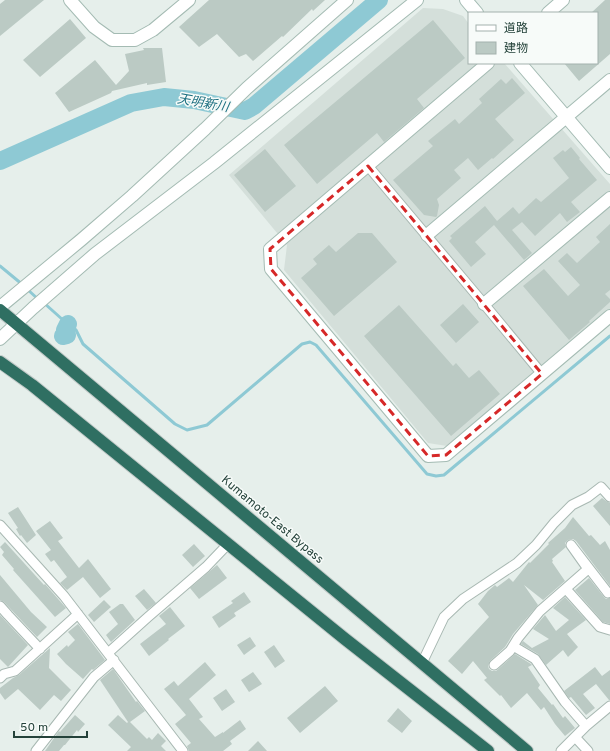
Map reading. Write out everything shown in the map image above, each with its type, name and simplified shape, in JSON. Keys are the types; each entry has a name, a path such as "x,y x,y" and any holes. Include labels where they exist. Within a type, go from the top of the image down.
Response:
{"highway":[{"name":"Kumamoto-East Bypass","path":"0,309 16,324 527,751"},
{"path":"0,362 32,385 345,639 488,751"}],"street":[{"path":"70,0 94,27 112,40 135,40 153,30 188,0"},
{"path":"0,309 132,196 247,88 347,0"},
{"path":"0,338 32,308 95,254 214,164 417,0"},
{"path":"466,0 476,12"},
{"path":"549,12 563,0"},
{"path":"487,64 270,249 271,268 428,456 446,455 610,316"},
{"path":"521,64 610,168"},
{"path":"427,235 610,80"},
{"path":"368,166 542,374"},
{"path":"484,304 610,198"},
{"path":"422,663 444,617 463,600 518,563 572,505 601,487 610,497"},
{"path":"0,525 64,596 184,751"},
{"path":"36,751 111,656 148,617 206,567 228,544"},
{"path":"494,665 510,651 518,638 540,611 588,569 572,545 608,593"},
{"path":"566,589 600,627 610,630"},
{"path":"0,606 40,648"},
{"path":"1,674 15,672 78,614"},
{"path":"513,646 535,659 565,702 586,726"},
{"path":"561,751 586,726 610,706"},
{"path":"575,737 588,751"}],"highlighted area":[{"path":"368,166 542,374 446,455 428,456 271,269 270,249"}],"shaded area":[{"path":"423,8 443,9 463,16 468,23 468,64 505,64 610,184 610,310 447,446 428,443 284,270 287,245 229,175"}],"building":[{"path":"5,0 44,0 0,36 0,4"},
{"path":"209,0 325,0 313,11 312,9 283,37 282,36 253,61 246,54 239,57 217,34 199,47 179,27"},
{"path":"605,0 610,0 610,54 579,81 565,64 598,64 598,12 592,12"},
{"path":"70,19 86,38 40,77 23,60"},
{"path":"433,20 465,58 417,99 424,108 384,142 377,133 317,184 284,145"},
{"path":"143,48 162,48 166,82 147,85 147,83 112,91 111,93 69,112 55,93 95,60 116,85 129,71 125,54 144,50"},
{"path":"512,78 525,93 495,119 514,140 478,170 468,158 454,170 461,178 437,199 439,205 437,216 424,215 393,180 433,146 428,141 455,119 459,124 482,103 479,99 501,79 506,84"},
{"path":"571,147 597,180 571,202 580,212 567,222 560,213 535,236 522,222 512,230 532,253 524,260 494,225 475,242 486,254 471,267 449,241 452,238 450,236 485,206 497,221 513,207 519,214 536,198 541,202 569,178 553,158 563,150 565,152"},
{"path":"265,149 296,186 265,212 234,175"},
{"path":"610,224 610,290 605,294 610,299 610,302 569,340 523,286 544,269 568,296 580,285 558,261 567,253 577,263 600,242 596,237"},
{"path":"358,233 372,233 397,262 334,316 301,278 317,264 313,259 329,245 336,252"},
{"path":"463,304 479,322 456,343 440,325"},
{"path":"399,305 453,366 456,363 469,378 479,370 500,394 451,436 364,336"},
{"path":"602,498 610,503 610,526 593,506"},
{"path":"18,507 36,535 27,543 21,535 20,536 16,529 18,528 8,513"},
{"path":"573,517 589,536 591,535 600,545 605,541 610,550 610,586 576,541 573,539 568,540 565,543 566,547 552,559 552,562 565,581 543,600 524,585 538,605 513,634 505,647 490,661 488,666 492,671 496,671 515,654 531,664 532,665 528,667 540,685 538,688 552,705 553,704 563,718 565,716 575,728 565,736 544,707 541,710 527,693 511,708 501,695 500,696 484,680 487,678 473,661 462,674 448,661 489,617 478,604 488,591 495,585 497,587 509,578 513,582 529,562 530,563 549,544 548,543 565,528"},
{"path":"50,521 63,538 58,541 79,568 88,559 111,589 100,598 83,577 67,590 60,583 67,577 54,560 51,562 45,554 51,550 36,531"},
{"path":"5,542 66,608 55,617 13,570 14,569 2,555 4,552 0,547"},
{"path":"194,544 205,556 193,567 182,555"},
{"path":"217,565 227,578 199,599 190,588"},
{"path":"0,575 31,612 47,627 37,637 4,602 0,600"},
{"path":"589,578 606,599 610,598 610,624 603,622 575,590"},
{"path":"144,589 156,603 147,610 135,596"},
{"path":"244,592 251,602 234,613 236,616 219,628 212,617 233,603 231,601"},
{"path":"565,597 586,620 567,634 578,647 568,657 563,650 546,665 538,654 521,644 523,641 532,648 549,639 533,629 545,615 556,631 569,620 553,608"},
{"path":"104,600 111,607 94,622 88,615"},
{"path":"120,604 123,604 135,620 111,642 106,635 118,624 109,612"},
{"path":"170,607 185,626 149,656 140,644 166,624 159,616"},
{"path":"0,615 28,645 8,667 0,659"},
{"path":"78,624 105,660 93,670 92,669 83,679 57,654 67,645 68,647 75,640 68,632"},
{"path":"250,637 256,646 244,655 237,645"},
{"path":"274,645 285,661 275,668 264,652"},
{"path":"50,648 49,668 71,690 61,701 54,695 40,710 18,689 5,700 0,693 0,688 19,675"},
{"path":"205,662 216,675 189,699 203,717 199,719 215,737 240,720 246,729 230,741 232,744 223,751 189,751 187,746 191,743 175,724 186,715 164,689 174,681 178,686"},
{"path":"595,667 602,676 610,670 610,700 596,684 583,694 595,708 586,715 564,691"},
{"path":"113,669 136,702 137,701 145,711 130,722 147,739 149,737 152,740 158,733 166,741 161,746 166,751 127,751 131,747 108,725 118,715 127,723 128,722 100,680"},
{"path":"253,672 262,684 249,692 241,680"},
{"path":"325,686 338,701 300,733 287,718"},
{"path":"226,689 235,702 222,711 213,698"},
{"path":"398,708 412,721 402,733 387,721"},
{"path":"75,715 85,724 78,732 77,730 59,751 45,751 59,731 60,732"},
{"path":"258,741 267,751 248,751"}],"waterway":[{"name":"天明新川","path":"0,161 131,103 164,97 194,100 245,111 254,106 379,0"},
{"path":"0,266 23,285"},
{"path":"27,289 39,300"},
{"path":"44,303 76,330 83,344 175,424 187,430 207,425 302,344 310,342 316,345 427,474 436,476 444,475 610,336"},
{"path":"63,336 67,335 65,330 68,324"}]}
